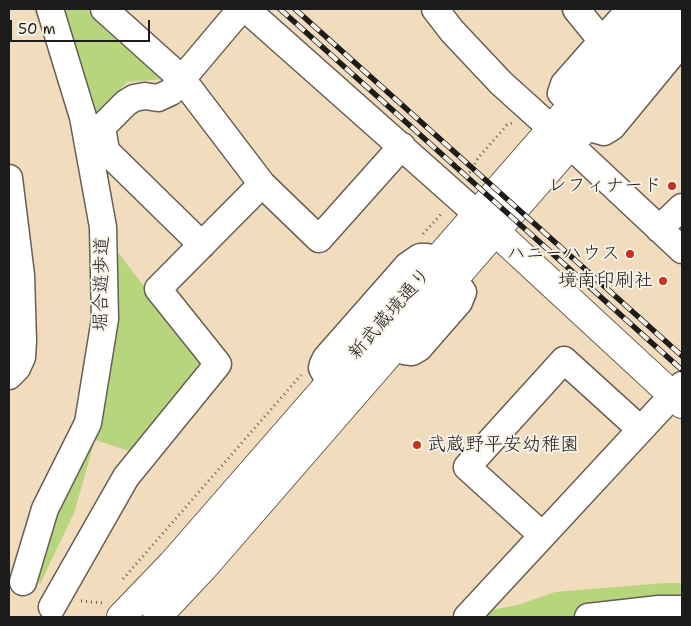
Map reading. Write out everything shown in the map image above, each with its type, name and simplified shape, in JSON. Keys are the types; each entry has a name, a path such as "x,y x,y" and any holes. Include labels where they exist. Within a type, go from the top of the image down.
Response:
{"main road":[{"name":"新武蔵境通り","path":"115,606 172,564 330,382 444,271 580,114 676,23"},
{"path":"486,222 679,395"},
{"name":"新武蔵境通り","path":"156,617 204,567 397,345 444,271"}],"street":[{"name":"堀合遊歩道","path":"16,576 45,509 88,422 105,319 103,227 83,117 50,9"},
{"path":"104,9 182,79 262,184 319,239 402,146"},
{"path":"202,245 106,151 102,127 126,103 134,98 145,96 158,98 171,92 241,9"},
{"path":"246,9 486,222"},
{"path":"435,9 452,31 501,82 682,250"},
{"path":"576,9 602,41"},
{"path":"580,114 561,94 562,88 630,9"},
{"path":"9,178 21,275 23,341 22,357 9,376"},
{"path":"16,576 63,610 126,477 218,364 158,289 262,184"},
{"path":"659,230 682,207"},
{"path":"542,535 467,467 564,360 640,429"},
{"path":"467,617 640,429 679,395"},
{"path":"588,617 659,609 682,609"}],"path":[{"path":"418,241 457,196 478,158 506,125 519,120"},
{"path":"122,580 306,369"},
{"path":"63,610 81,601 115,606"}],"green space":[{"path":"34,9 86,9 165,79 127,82 97,113 108,173 117,251 203,363 133,452 95,440 74,513 40,584 18,563 64,459 78,411 92,308 89,214 63,87"},
{"path":"682,583 682,617 479,617 485,611 518,605 555,592"}],"railway":[{"path":"280,9 682,370"},
{"path":"295,9 682,356"}],"place":[{"name":"レフィナード","path":"672,186"},
{"name":"ハニーハウス","path":"630,254"},
{"name":"境南印刷社","path":"663,281"},
{"name":"武蔵野平安幼稚園","path":"417,445"}]}
